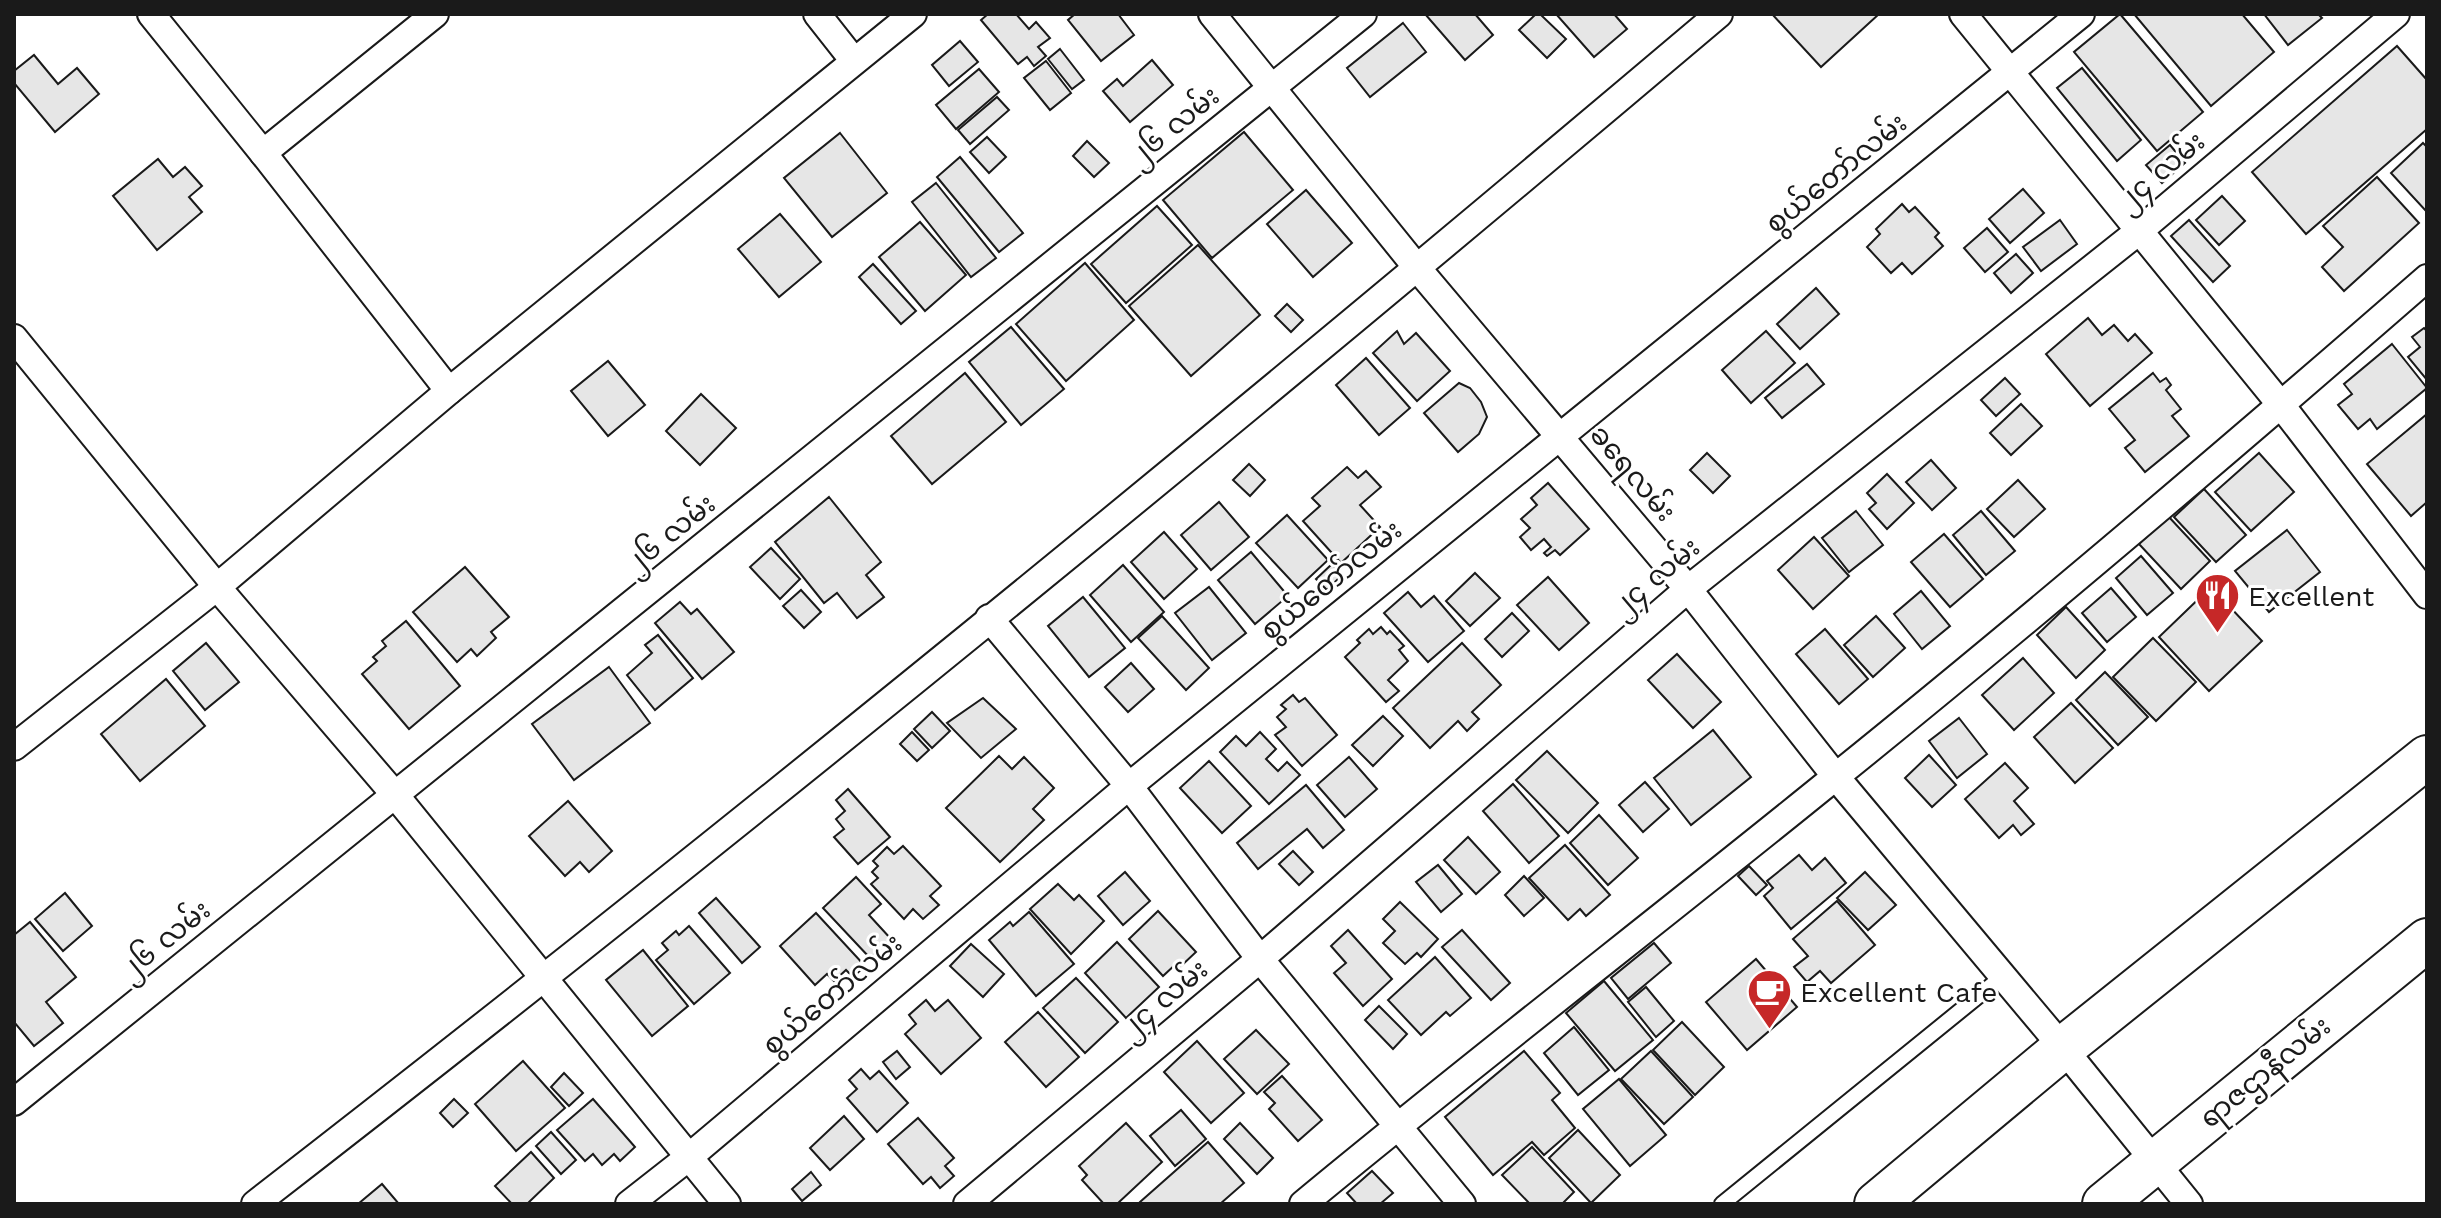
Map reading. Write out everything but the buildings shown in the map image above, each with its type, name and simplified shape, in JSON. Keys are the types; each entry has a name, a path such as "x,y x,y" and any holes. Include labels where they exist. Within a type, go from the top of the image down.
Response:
{"main road":[{"path":"1876,1204 2063,1048 2427,757"},
{"name":"ရာဇဌာနီလမ်း","path":"2104,1204 2427,940"}],"street":[{"path":"151,14 449,391"},
{"path":"263,153 435,14"},
{"path":"817,14 854,61"},
{"path":"14,747 217,587 449,391 913,14"},
{"name":"ခရေလမ်း","path":"1212,14 1418,269 1688,589 1836,777 2189,1204"},
{"name":"၂၆ လမ်း","path":"14,1102 1363,14"},
{"path":"255,1204 545,979 1418,269 1719,14"},
{"path":"1963,14 2281,405 2427,595"},
{"name":"စွယ်တော်လမ်း","path":"629,1204 689,1157 1129,786 2081,14"},
{"name":"၂၄ လမ်း","path":"967,1204 1260,959 1688,589 2139,231 2396,14"},
{"path":"1303,1204 1836,777 2281,405 2427,278"},
{"path":"14,338 217,587 396,796 727,1204"},
{"path":"989,618 1129,786 1260,959 1462,1204"}],"lane":[{"path":"1722,1204 2003,976"}],"place":[{"name":"Excellent","path":"2217,635"},
{"name":"Excellent Cafe","path":"1769,1031"}]}
